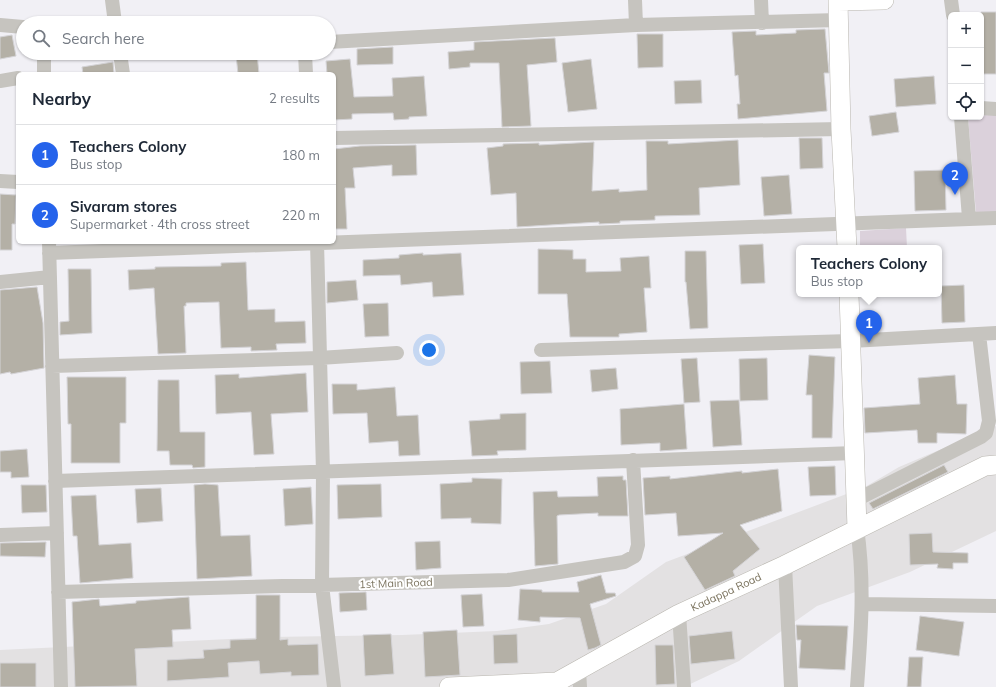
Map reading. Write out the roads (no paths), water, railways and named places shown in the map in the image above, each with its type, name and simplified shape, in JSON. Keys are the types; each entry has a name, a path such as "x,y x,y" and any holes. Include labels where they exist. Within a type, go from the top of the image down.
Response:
{"main road":[{"path":"847,245 841,129 838,1 884,0"},
{"path":"849,297 857,528"},
{"name":"Kadappa Road","path":"449,687 558,682 580,679 679,614 785,565 857,528 985,466 996,465"}],"street":[{"path":"112,0 115,16"},
{"path":"635,0 636,25"},
{"path":"761,0 762,23"},
{"path":"951,0 952,12"},
{"path":"336,42 636,25 839,20"},
{"path":"0,26 16,27"},
{"path":"44,60 44,72"},
{"path":"121,60 123,72"},
{"path":"305,60 306,72"},
{"path":"0,81 16,78"},
{"path":"984,108 996,109"},
{"path":"961,120 969,218"},
{"path":"336,138 841,129"},
{"path":"0,181 16,182"},
{"path":"336,242 996,218"},
{"path":"61,687 49,247 250,244"},
{"path":"317,244 323,472 322,585 334,687"},
{"path":"0,282 50,277"},
{"path":"541,350 851,341 996,333"},
{"path":"856,500 981,437 986,432 989,421 978,334"},
{"path":"52,366 320,358 398,353"},
{"path":"55,481 855,453"},
{"name":"1st Main Road","path":"58,592 508,580 624,562 635,556 638,544 633,460"},
{"path":"857,528 862,560 863,604 857,687"},
{"path":"0,535 57,533"},
{"path":"785,565 791,687"},
{"path":"863,604 996,606"},
{"path":"679,614 684,687"}],"place":[{"name":"Sivaram stores","path":"955,195"},
{"name":"Teachers Colony","path":"869,343"}]}
